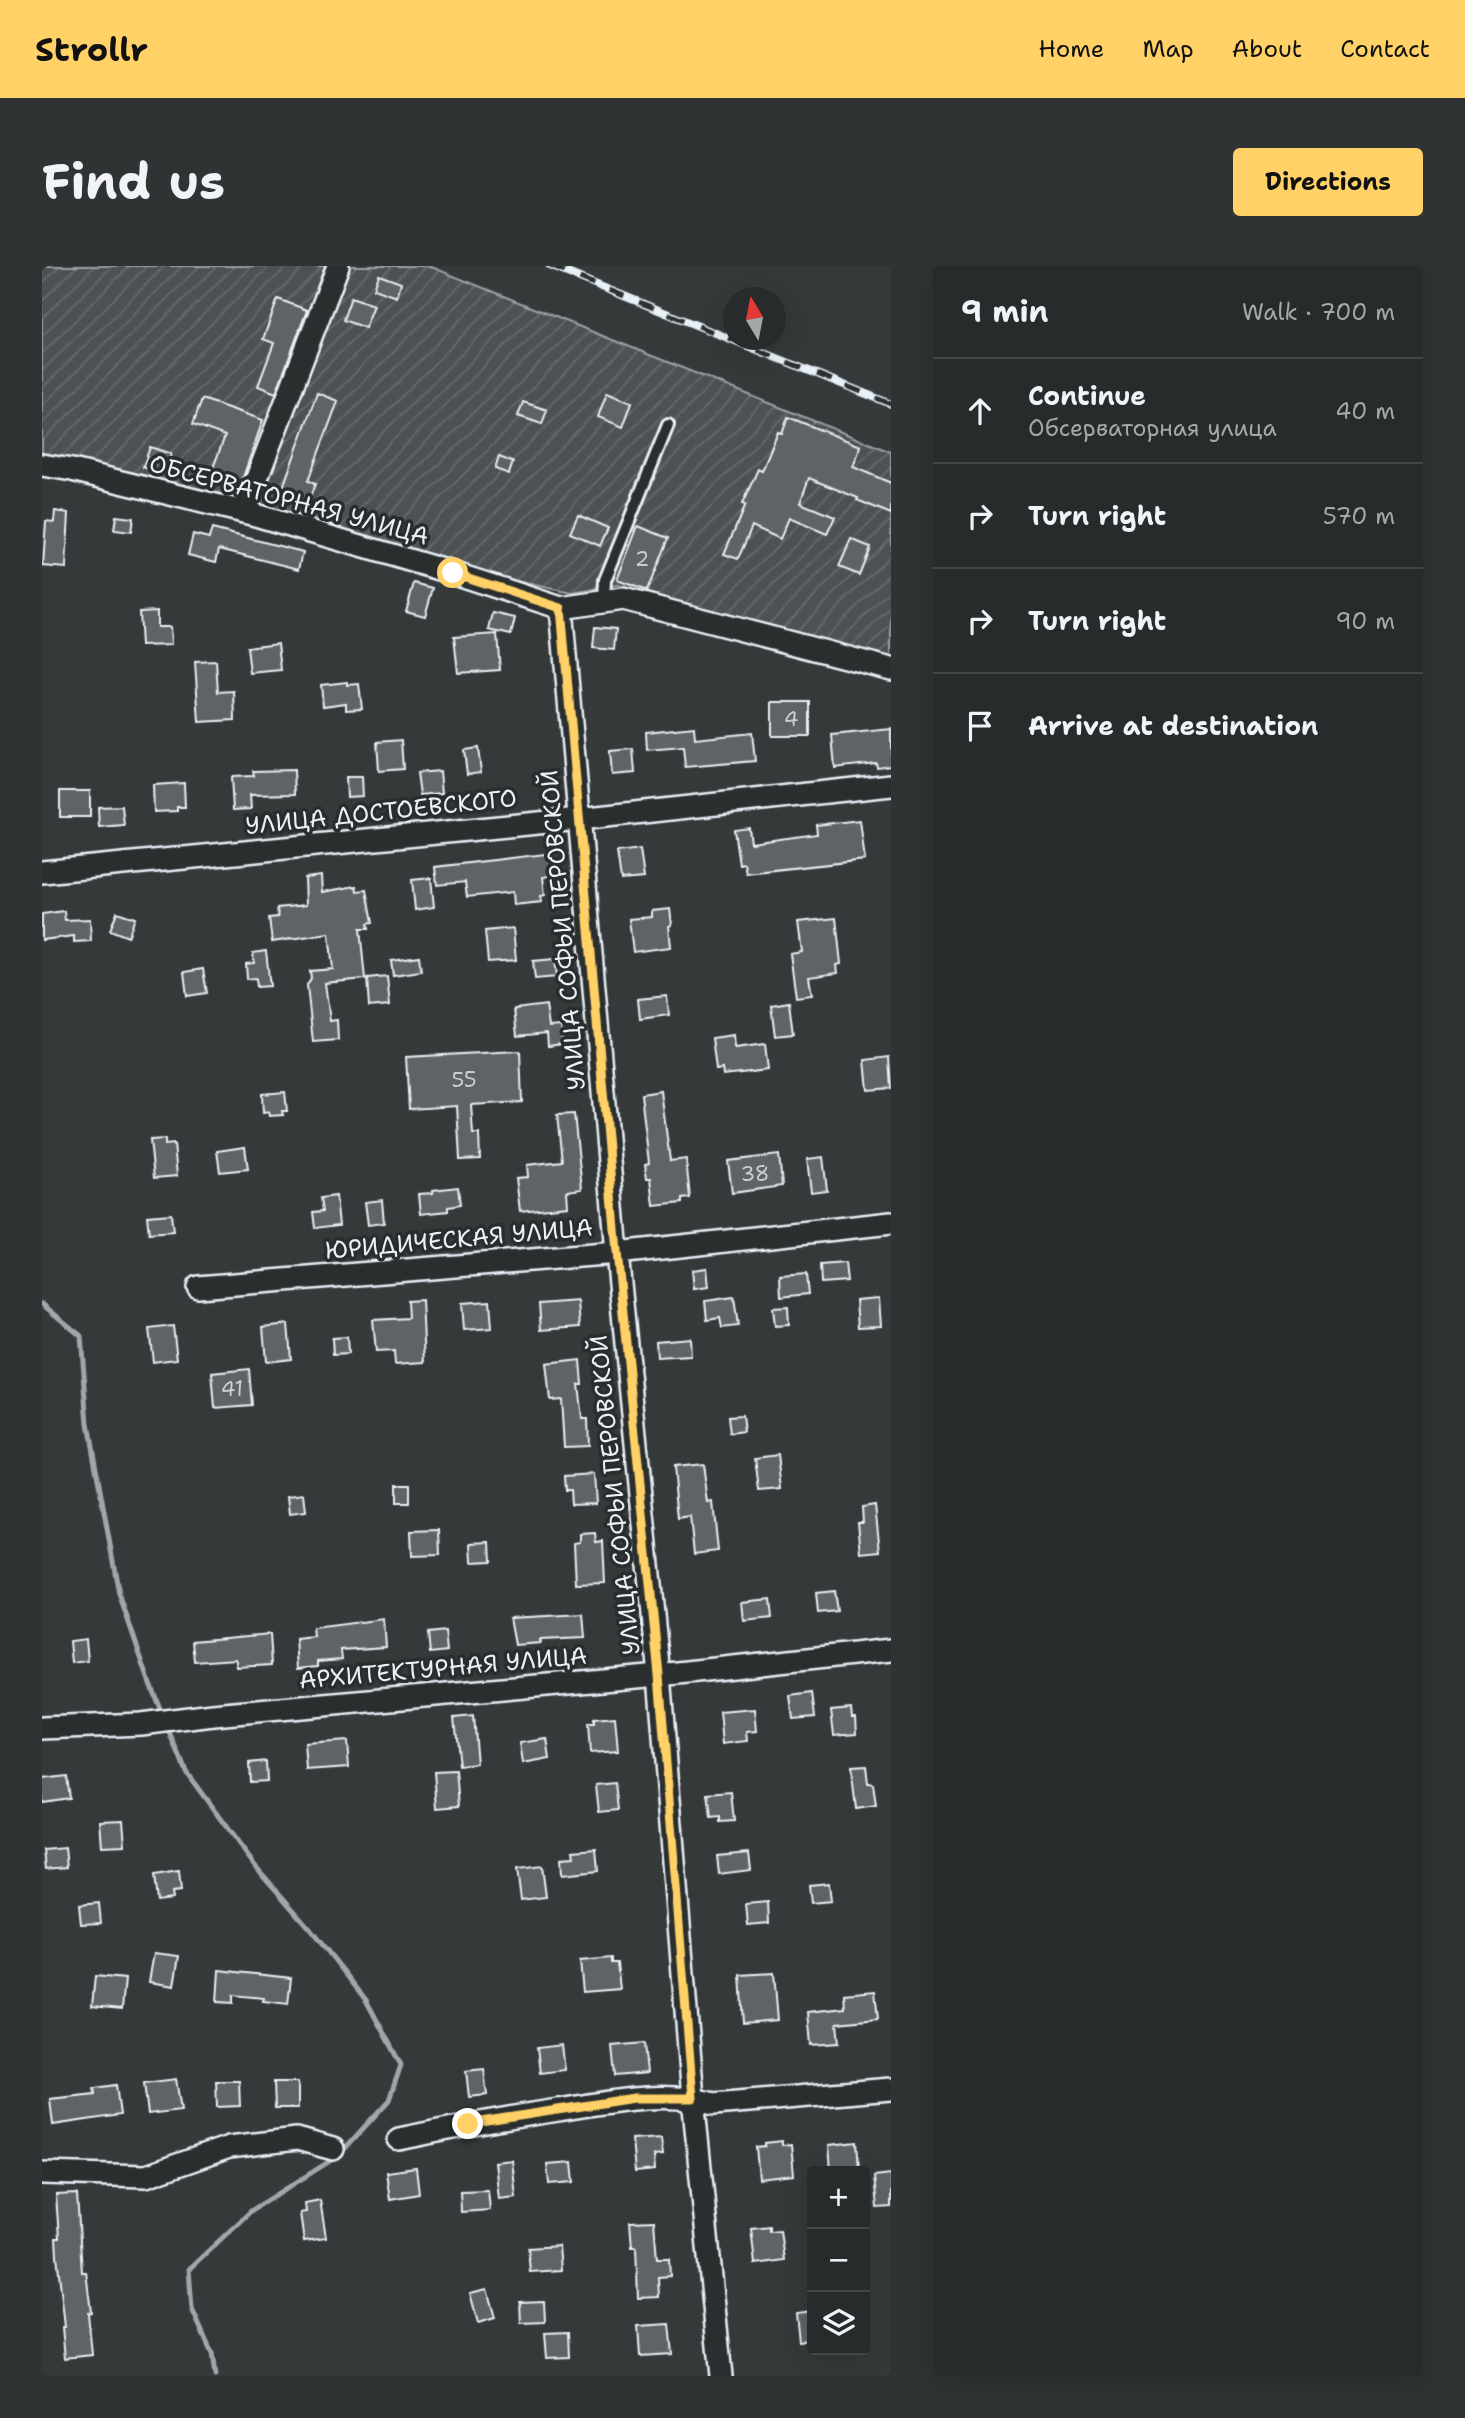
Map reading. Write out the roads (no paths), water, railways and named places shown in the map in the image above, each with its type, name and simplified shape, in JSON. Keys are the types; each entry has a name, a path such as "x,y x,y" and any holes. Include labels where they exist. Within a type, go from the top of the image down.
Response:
{"street":[{"path":"244,512 338,266"},
{"name":"ОБСЕРВАТОРНАЯ УЛИЦА","path":"42,465 244,512 453,573 561,608"},
{"path":"561,608 623,598 891,669"},
{"name":"УЛИЦА СОФЬИ ПЕРОВСКОЙ","path":"561,608 617,1252 659,1675 693,2098 721,2376"},
{"name":"УЛИЦА ДОСТОЕВСКОГО","path":"42,872 891,785"},
{"name":"ЮРИДИЧЕСКАЯ УЛИЦА","path":"198,1287 617,1252 891,1223"},
{"name":"АРХИТЕКТУРНАЯ УЛИЦА","path":"42,1728 141,1724 891,1650"},
{"path":"399,2139 468,2124 634,2098 693,2098 714,2104 891,2089"},
{"path":"42,2173 146,2176 229,2147 297,2139 333,2149"}],"lane":[{"path":"604,601 605,580 668,425"}],"waterway":[{"path":"42,1304 81,1336 88,1424 119,1594 163,1716"},
{"path":"167,1725 186,1772 255,1866 310,1929 366,2000 401,2065 389,2100 338,2156 252,2210 189,2269 192,2309 212,2354 215,2376"}],"railway":[{"path":"550,266 891,404"}]}
